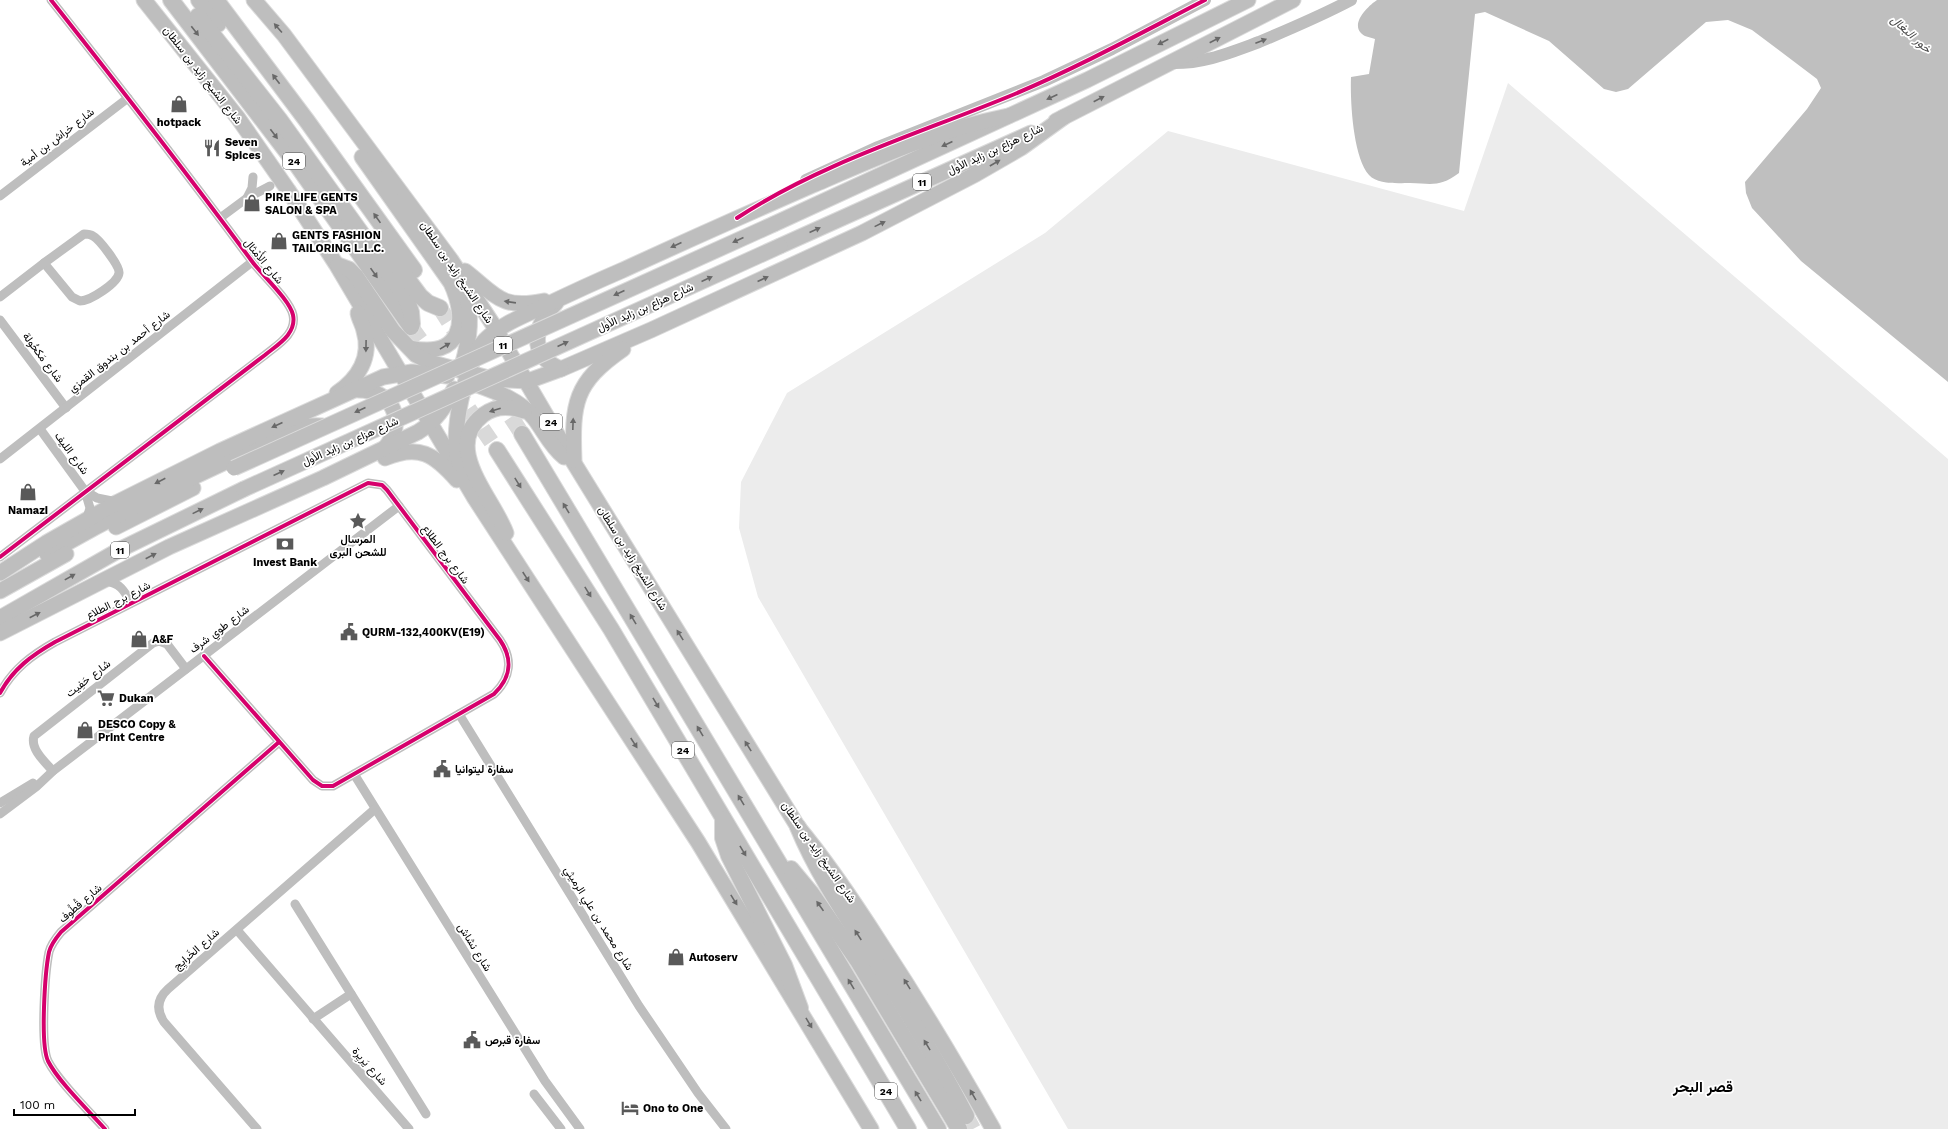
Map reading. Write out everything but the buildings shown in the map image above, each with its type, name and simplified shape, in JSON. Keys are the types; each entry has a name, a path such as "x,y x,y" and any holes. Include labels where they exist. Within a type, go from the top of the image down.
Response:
{"highway":[{"name":"شارع الشيخ زايد بن سلطان","path":"171,0 297,165 412,327 412,317 408,303 361,233 279,119 185,0"},
{"path":"199,0 417,292 428,303 440,308 307,121 216,0"},
{"name":"24","path":"522,434 938,1129"},
{"name":"24","path":"497,450 611,629 908,1129"},
{"path":"723,817 723,838 729,856 784,965 800,1008"},
{"name":"24","path":"798,827 821,876 944,1072 963,1122"},
{"path":"775,857 786,865 799,878 835,927 963,1122"}],"main road":[{"name":"شارع الشيخ زايد بن سلطان","path":"144,0 238,118 288,190 336,264 474,497 698,842 800,1008 871,1129"},
{"name":"شارع الشيخ زايد بن سلطان","path":"254,0 284,35 451,260 497,330 574,462 798,827 829,865 854,901 933,1026 992,1129"},
{"name":"شارع هزاع بن زايد الأول","path":"0,591 231,464 322,426 774,224 1087,80 1248,0"},
{"name":"شارع هزاع بن زايد الأول","path":"0,618 121,549 244,489 1064,117 1293,0"},
{"path":"310,70 325,106 394,200 456,294 459,316 457,333 448,346 440,350 428,351 407,348"},
{"path":"0,633 130,566 217,524 323,478 431,424 444,407 478,348 497,330 562,297 737,218 921,139 964,126 1008,116"},
{"path":"0,575 46,543 87,518 220,451 312,409 358,390 383,377 400,373 432,373 492,380 528,381 561,369 651,330 855,236 923,202 1012,154 1064,117"},
{"path":"451,260 490,294 504,302 530,304 562,297"},
{"path":"451,260 464,286 470,313 471,326 463,376 456,433 456,447 458,460 469,480 474,497"},
{"path":"336,264 353,272 393,331 407,348 416,355 430,362 506,397 532,415 556,450 574,462"},
{"path":"312,409 352,381 364,363 366,339 358,316 355,294"},
{"path":"561,369 545,358 539,347 537,334 544,316 562,297"},
{"path":"574,462 573,416 578,399 585,384 601,365 651,330"},
{"path":"358,390 368,390 378,393 387,400 393,409 396,419 396,430 392,440 385,448"},
{"path":"511,553 502,523 469,462 467,442 477,420 495,409 515,408 532,415"},
{"path":"323,478 351,471 394,453 406,451 419,452 427,454 439,461 474,497"},
{"path":"0,575 13,573 139,503 231,464"}],"street":[{"name":"شارع الأَمْثال","path":"0,557 288,336 294,323 291,309 252,262 128,98 51,0"},
{"path":"737,218 782,191 878,147 1003,99 1071,69 1205,0"},
{"path":"1170,63 1192,63 1224,56 1292,28 1351,0"},
{"name":"شارع خراش بن أمية","path":"0,196 128,98"},
{"path":"247,198 252,188 253,177"},
{"path":"220,218 247,198 270,186"},
{"path":"0,297 44,263 80,236 88,234 98,240 118,266 119,273 116,279 93,297 80,301 72,297 44,263"},
{"name":"شارع أحمد بن بندوق القمزي","path":"0,459 252,262"},
{"name":"شارع مَكحُولة","path":"0,320 66,408"},
{"name":"شارع الليف","path":"40,429 85,491 90,508 87,518"},
{"name":"شارع برج الطلاع","path":"0,693 12,674 32,656 55,642 368,483 382,485 399,506 506,648 509,658 507,678 502,687 494,694 333,786 328,787 317,784 204,656"},
{"name":"شارع الليف","path":"85,491 104,501 118,502"},
{"name":"شارع طوي شرف","path":"0,814 36,787 53,771 399,506"},
{"name":"شارع برج الطلاع","path":"123,588 125,577 130,566"},
{"name":"شارع برج الطلاع","path":"105,580 123,588 131,603"},
{"name":"شارع حَفِيت","path":"53,771 35,748 33,742 34,736 153,643 159,641 167,644 186,669"},
{"name":"شارع محمد بن علي الرميثي","path":"459,714 639,1006 698,1093 726,1129"},
{"name":"شارع قُطُوف","path":"105,1129 53,1070 45,1052 43,1032 48,960 51,946 61,932 279,742"},
{"name":"شارع طوي شرف","path":"0,803 53,771"},
{"name":"شارع نشاش","path":"354,774 545,1082 579,1129"},
{"name":"شارع الخَرايِج","path":"257,1129 164,1022 159,1011 160,999 163,993 375,809"},
{"name":"شارع يَريِرة","path":"295,904 426,1114"},
{"name":"شارع يَريِرة","path":"236,930 409,1129"},
{"path":"313,1019 351,994"},
{"path":"534,1094 561,1129"}],"shaded area":[{"path":"1508,83 1948,459 1948,1129 1068,1129 758,597 739,528 741,482 787,393 1045,233 1168,131 1464,211"}],"water":[{"name":"خور البغال","path":"1377,0 1948,0 1948,382 1801,261 1752,208 1746,193 1745,182 1807,109 1821,88 1817,79 1752,30 1728,20 1706,22 1628,89 1616,92 1604,89 1549,41 1485,12 1475,14 1459,173 1447,181 1436,184 1389,183 1373,178 1364,167 1359,156 1356,143 1351,100 1351,77 1369,74 1375,39 1365,36 1360,32 1358,27 1359,22 1365,11"}],"tunnel":[{"path":"440,308 463,344"},
{"path":"411,327 434,359"},
{"path":"455,389 497,450"},
{"path":"498,397 522,434"},
{"path":"966,1116 973,1129"}],"cycle path":[{"path":"0,557 275,347 289,333 293,322 293,315 287,302 251,260 202,194 51,0"},
{"path":"737,218 802,181 836,165 1010,96 1060,74 1205,0"},
{"path":"0,693 5,684 24,663 55,642 368,483 382,485 387,490 500,640 507,654 508,668 504,681 494,694 333,786 322,786 313,780 204,656"},
{"path":"105,1129 66,1087 48,1061 44,1040 44,1008 47,962 51,946 61,932 279,742"}],"place":[{"name":"hotpack","path":"179,104"},
{"name":"Seven Spices","path":"212,148"},
{"name":"PIRE LIFE GENTS SALON & SPA","path":"252,203"},
{"name":"GENTS FASHION TAILORING L.L.C.","path":"279,241"},
{"name":"Namazi","path":"28,492"},
{"name":"المرسال للشحن البرى","path":"358,521"},
{"name":"Invest Bank","path":"285,544"},
{"name":"QURM-132,400KV(E19)","path":"349,632"},
{"name":"A&F","path":"139,639"},
{"name":"Dukan","path":"106,698"},
{"name":"DESCO Copy & Print Centre","path":"85,730"},
{"name":"سفارة ليتوانيا","path":"442,769"},
{"name":"Autoserv","path":"676,957"},
{"name":"سفارة قبرص","path":"472,1040"},
{"name":"Ono to One","path":"630,1108"}],"district":[{"name":"قصر البحر","path":"1703,1087"}]}
